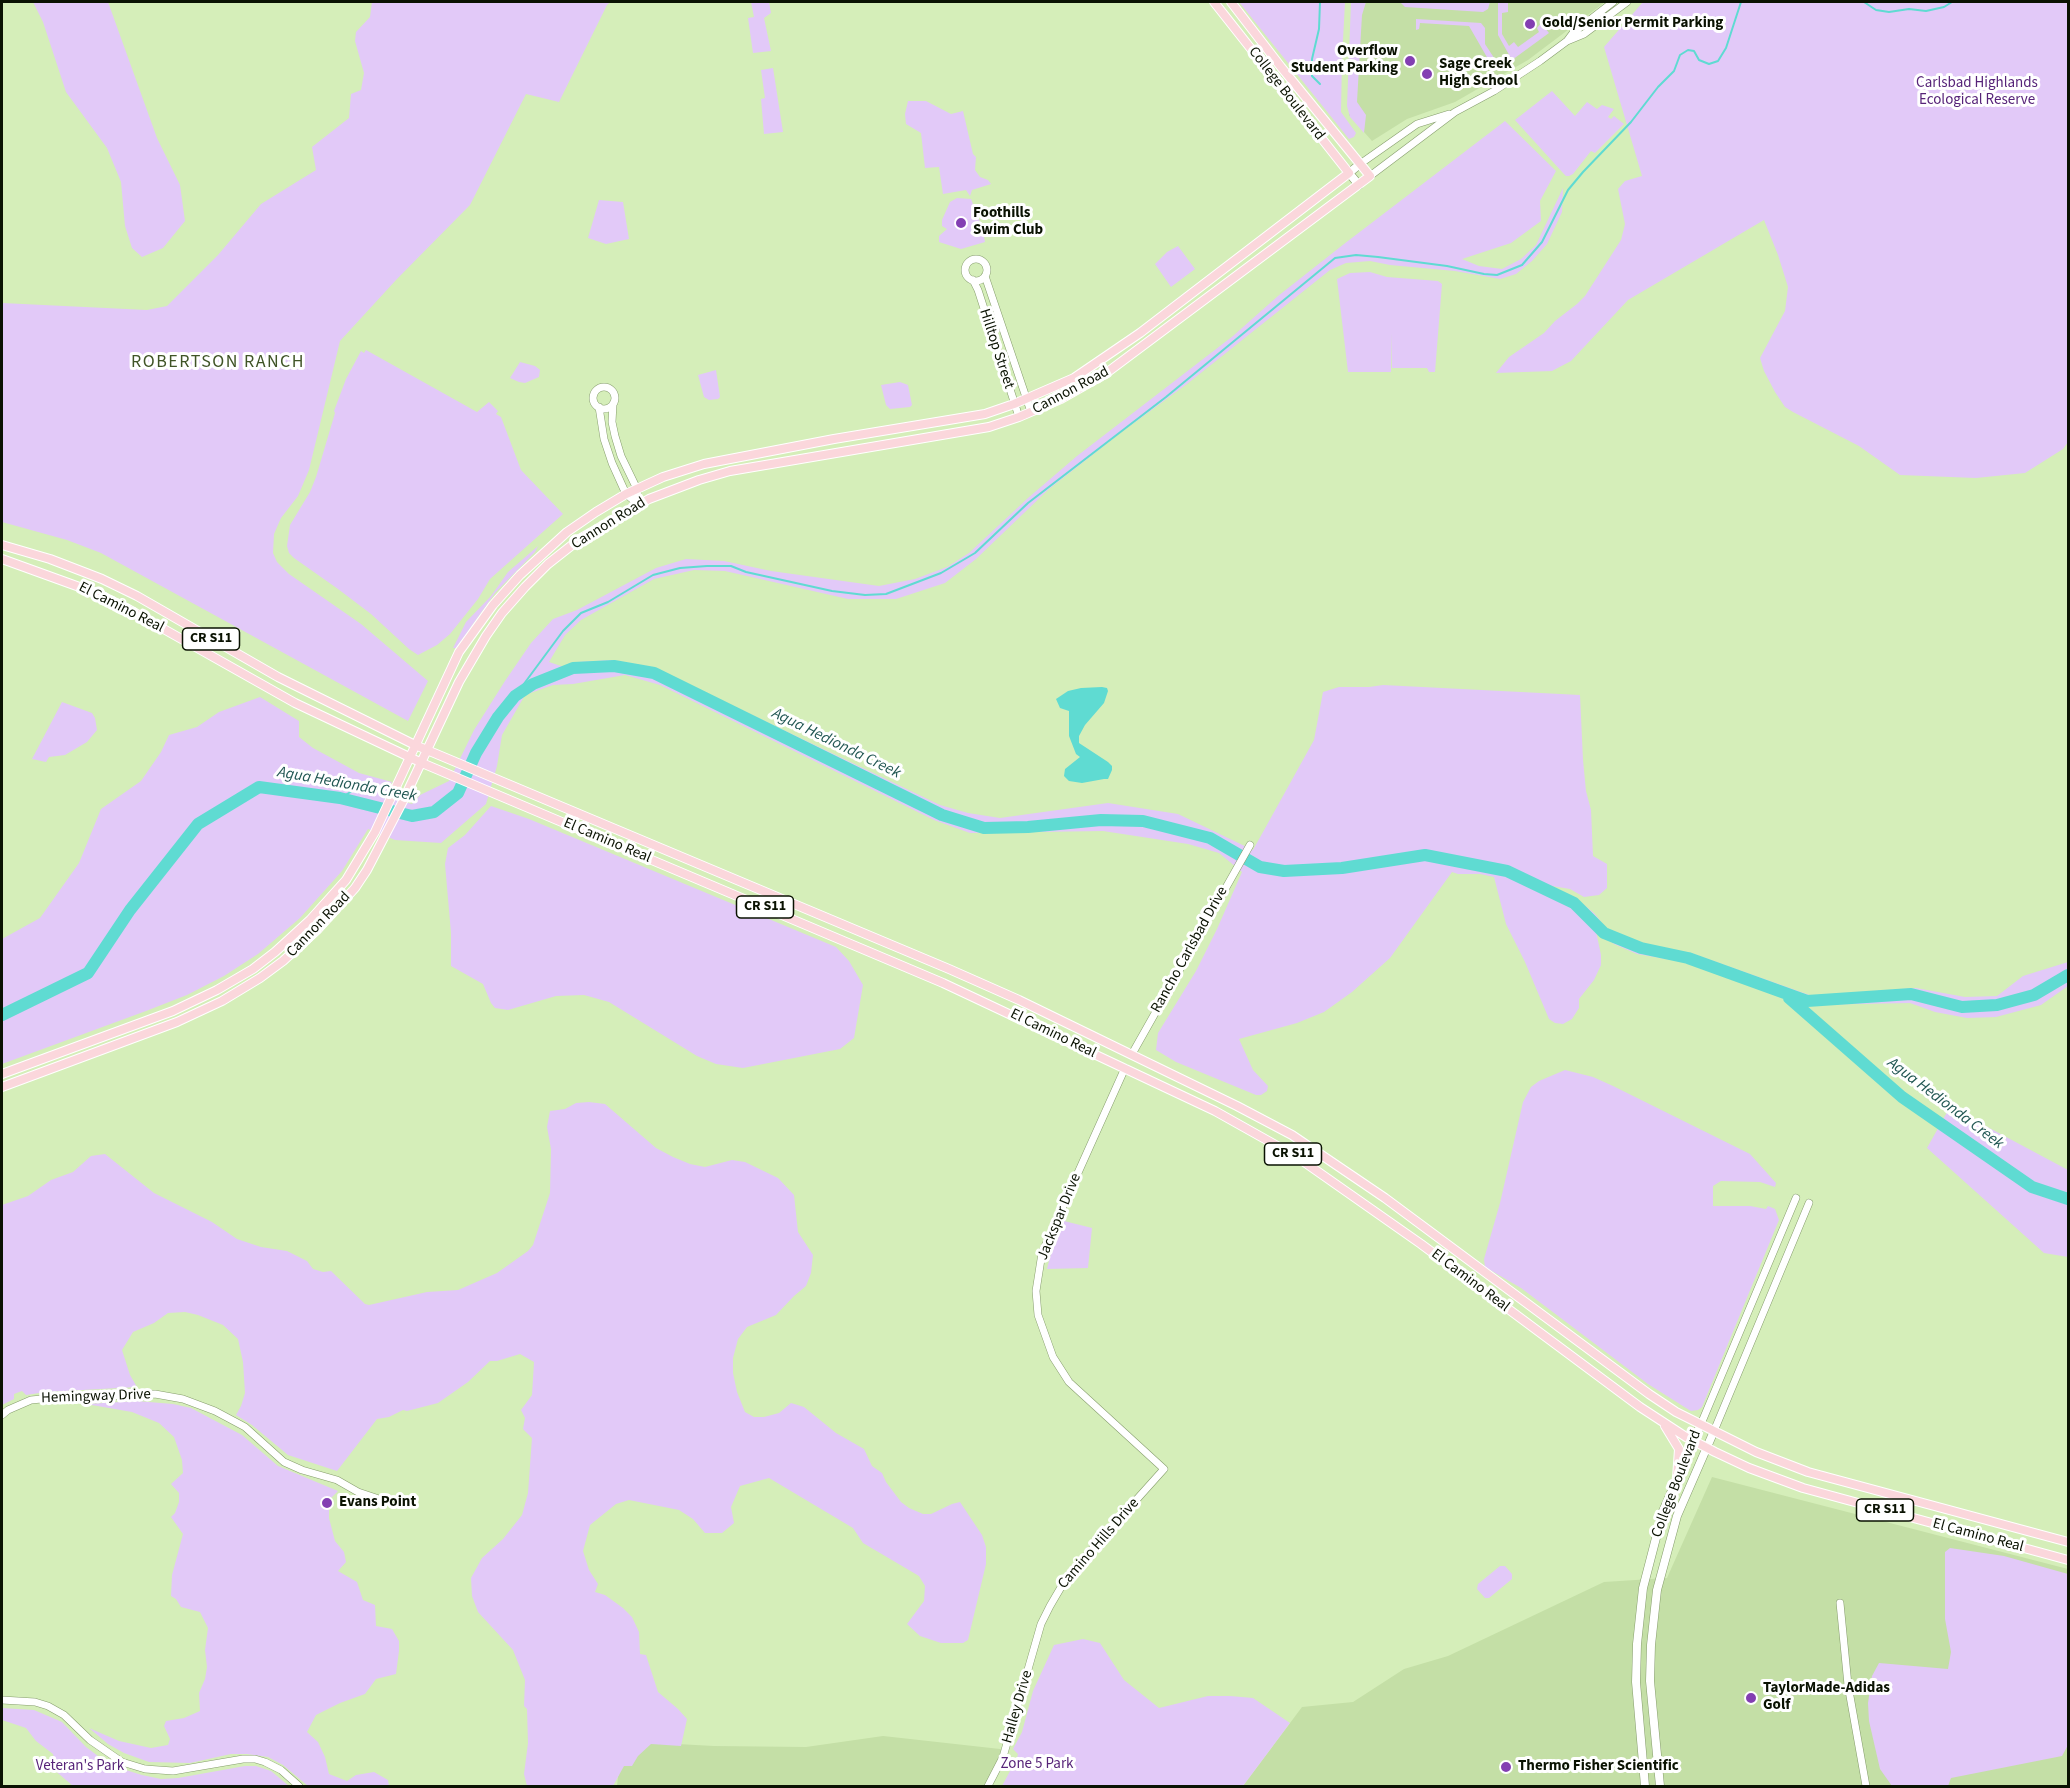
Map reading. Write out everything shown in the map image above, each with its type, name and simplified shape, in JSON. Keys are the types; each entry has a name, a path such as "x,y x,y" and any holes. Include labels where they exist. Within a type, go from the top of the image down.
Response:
{"main road":[{"name":"College Boulevard","path":"1214,2 1359,185"},
{"name":"College Boulevard","path":"1231,2 1360,164 1374,173"},
{"name":"Cannon Road","path":"2,1074 173,1011 217,990 253,969 310,921 346,880 375,832 459,652 504,591 567,532 626,494 663,477 726,459 985,414 1074,378 1098,364 1360,164"},
{"name":"Cannon Road","path":"2,1087 177,1022 222,1001 283,961 318,929 355,888 385,837 459,682 486,636 502,613 548,564 581,538 639,504 669,490 730,471 989,427 1061,399 1105,374 1374,173"},
{"name":"El Camino Real","path":"2,545 50,559 111,584 278,677 415,745 949,969 1132,1054 1236,1106 1299,1140 1385,1198 1649,1394 1756,1452 1808,1472 2068,1542"},
{"name":"El Camino Real","path":"2,559 45,573 104,597 295,703 422,763 942,983 1215,1111 1284,1148 1421,1244 1663,1423 1706,1448 1749,1468 1803,1488 2068,1560"},
{"path":"1663,1423 1679,1449 1677,1478"},
{"name":"College Boulevard","path":"1645,1786 1636,1682 1642,1588 1664,1511 1701,1424"},
{"name":"College Boulevard","path":"1660,1786 1650,1681 1657,1590 1677,1516 1714,1431"}],"street":[{"path":"1567,41 1573,33 1613,2"},
{"path":"1374,173 1455,112 1494,91 1567,41 1584,34 1627,2"},
{"path":"1360,164 1417,124 1455,112"},
{"path":"975,259 982,261 987,266 985,276 980,280 973,280 967,275 966,268 969,262 975,259"},
{"name":"Hilltop Street","path":"985,276 1032,412"},
{"name":"Hilltop Street","path":"973,280 1019,417"},
{"path":"602,387 609,388 614,393 612,422 615,436 621,456 637,489 639,504 626,494 604,439 599,407 593,400 595,391 602,387"},
{"path":"599,407 606,408 612,404"},
{"name":"Rancho Carlsbad Drive","path":"1132,1054 1250,845"},
{"name":"Jackspar Drive","path":"1125,1068 1042,1253 1036,1291 1038,1315 1053,1357 1069,1382 1164,1470"},
{"name":"College Boulevard","path":"1701,1424 1796,1198"},
{"name":"College Boulevard","path":"1714,1431 1809,1203"},
{"name":"Hemingway Drive","path":"2,1414 31,1400 52,1398 155,1394 183,1400 215,1411 245,1427 284,1462 337,1480 358,1492 382,1500"},
{"name":"Camino Hills Drive","path":"1041,1624 1067,1577 1164,1470"},
{"path":"1840,1603 1848,1685 1866,1786"},
{"name":"Halley Drive","path":"988,1786 1003,1757 1041,1624"},
{"path":"2,1700 34,1702 48,1706 64,1715 90,1740 122,1762 146,1769 173,1771 243,1759 255,1760 265,1762 280,1770 299,1786"}],"shaded area":[{"name":"Sage Creek High School","path":"1353,2 1605,2 1528,60 1455,102 1407,119 1372,141 1349,115"},
{"path":"1712,1477 2068,1569 2068,1786 1243,1786 1302,1707 1353,1702 1404,1669 1448,1656 1604,1582 1667,1578"},
{"path":"883,1736 1009,1750 990,1786 617,1786 622,1741 714,1746 806,1747"}],"green space":[{"path":"33,2 108,2 157,138 180,185 185,221 163,248 142,257 132,248 125,226 121,182 107,148 66,92 43,22"},
{"path":"372,2 610,2 559,102 526,94 470,205 340,341 309,470 298,496 281,518 274,534 273,553 277,562 289,574 361,624 428,681 408,721 101,553 67,540 2,522 2,303 147,310 167,306 218,255 261,204 316,170 312,147 349,118 351,94 361,90 364,73 355,41 356,32 370,17"},
{"path":"751,2 769,2 771,13 764,18 771,51 753,53 748,18 754,17"},
{"path":"1239,2 1345,2 1341,112 1356,133 1354,137 1349,139"},
{"path":"1351,2 1366,2 1362,15 1357,102 1366,115 1364,133 1350,117 1347,106"},
{"path":"1400,2 1490,2 1488,9 1483,12 1405,7"},
{"path":"1498,2 1508,2 1508,12 1502,13 1502,34 1509,46 1514,42 1518,47 1539,32 1537,28 1541,23 1549,33 1512,60 1498,35"},
{"name":"Carlsbad Highlands Ecological Reserve","path":"1643,2 2068,2 2068,442 2063,449 2025,473 1976,478 1900,475 1859,446 1785,407 1764,371 1760,358 1785,311 1788,287 1764,220 1628,300 1571,361 1552,371 1496,373 1509,357 1544,333 1585,296 1621,240 1625,224 1618,189 1625,181 1642,176 1604,47"},
{"path":"1416,19 1481,23 1485,28 1485,44 1500,67 1496,69 1485,67 1483,62 1488,59 1469,26 1420,23 1419,29 1416,30"},
{"path":"773,68 783,132 764,134 761,99 765,98 761,70"},
{"path":"1552,91 1575,116 1587,102 1597,109 1602,105 1614,109 1608,117 1611,119 1614,116 1624,124 1595,153 1591,151 1569,176 1563,173 1515,120"},
{"path":"908,101 926,101 951,114 963,111 973,154 976,157 975,170 980,177 991,184 972,190 970,196 966,190 943,194 939,167 925,168 921,133 906,124 905,114"},
{"path":"1505,121 1556,171 1540,201 1541,221 1511,243 1462,259 1479,266 1502,269 1521,259 1536,245 1563,188 1562,212 1547,244 1516,274 1500,279 1370,261 1346,263 1330,270 1187,384 1049,489 976,559 945,583 896,599 848,599 725,571 694,570 654,579 581,620 565,635 549,662 564,667 578,662 612,660 652,667 940,805 968,813 1000,818 1108,803 1178,814 1253,850 1314,740 1323,692 1339,687 1383,685 1580,695 1583,760 1586,791 1591,810 1593,856 1607,864 1607,888 1599,895 1584,897 1570,889 1552,886 1578,900 1594,913 1607,929 1616,935 1664,950 1691,953 1815,997 1916,988 1965,997 1997,996 2023,976 2068,962 2068,986 2041,1005 1996,1017 1967,1018 1935,1012 1910,1003 1806,1005 1754,986 1727,973 1695,964 1637,954 1614,944 1596,931 1601,965 1594,980 1579,999 1579,1008 1572,1019 1563,1024 1555,1023 1549,1019 1506,924 1494,877 1452,872 1390,958 1352,992 1324,1012 1297,1023 1239,1039 1253,1070 1268,1086 1267,1091 1256,1095 1176,1062 1156,1050 1158,1033 1196,971 1242,872 1219,853 1188,844 1103,831 970,833 934,820 660,685 625,675 553,685 525,695 502,735 497,766 486,804 441,843 395,840 368,829 342,871 300,918 258,954 224,976 187,995 2,1064 2,939 40,918 79,863 101,809 141,781 161,752 169,735 197,727 219,712 260,697 299,721 299,737 313,748 359,773 392,782 385,796 412,804 420,795 449,781 474,730 505,681 531,643 553,619 577,610 656,568 686,559 724,561 771,571 879,586 915,579 947,567 969,553 1077,456 1233,336 1278,296 1344,244"},
{"name":"Foothills Swim Club","path":"957,198 971,199 985,242 961,249 939,242 939,236 947,229 942,226 942,220 950,202"},
{"path":"599,200 623,202 629,239 606,244 588,238"},
{"path":"1178,246 1195,269 1171,287 1155,264 1167,252"},
{"path":"1370,272 1387,277 1438,281 1442,284 1435,372 1429,372 1427,368 1392,368 1392,333 1391,372 1348,372 1337,279 1350,273"},
{"path":"366,350 477,412 489,402 498,411 496,414 501,417 521,470 563,514 490,579 478,599 450,634 437,645 418,655 371,614 294,558 287,546 290,525 310,492 316,477 334,411 346,379 361,351 364,353"},
{"path":"520,362 535,366 540,370 539,377 525,383 510,378"},
{"path":"716,370 720,397 709,400 704,397 698,375"},
{"path":"900,382 908,385 912,405 890,409 886,405 881,385"},
{"path":"538,546 535,552 495,593 456,648 453,648 466,622 491,596 508,572"},
{"path":"62,702 92,713 97,730 87,742 65,755 49,757 46,762 32,759"},
{"path":"491,806 529,819 836,947 849,961 863,985 854,1038 840,1049 743,1068 716,1064 697,1056 609,1002 584,995 556,996 508,1010 495,1008 483,984 451,966 451,933 445,864 448,848 465,835"},
{"path":"1565,1070 1593,1077 1613,1086 1750,1154 1776,1183 1775,1187 1760,1182 1721,1181 1713,1186 1713,1206 1750,1206 1766,1209 1768,1206 1775,1209 1779,1220 1702,1407 1698,1410 1691,1411 1648,1384 1521,1288 1485,1267 1484,1259 1500,1203 1523,1102 1531,1087"},
{"path":"576,1103 605,1104 656,1148 673,1157 705,1167 732,1160 745,1162 778,1178 794,1195 798,1232 813,1255 811,1273 806,1286 776,1315 747,1327 738,1339 733,1358 733,1373 745,1412 754,1417 764,1417 779,1413 791,1403 804,1407 836,1433 864,1449 872,1466 882,1473 901,1502 909,1508 923,1514 931,1514 960,1502 982,1535 986,1547 986,1564 968,1640 963,1643 941,1643 920,1636 907,1624 924,1601 925,1586 919,1576 863,1543 853,1528 769,1478 740,1486 731,1507 734,1523 722,1533 705,1533 693,1519 679,1510 629,1500 616,1504 590,1525 583,1551 589,1570 598,1584 595,1592 605,1595 632,1617 639,1632 640,1654 646,1655 658,1692 687,1719 681,1746 651,1744 638,1756 632,1766 624,1766 613,1786 527,1786 524,1774 528,1743 527,1709 524,1706 525,1680 513,1650 478,1612 472,1596 471,1578 482,1558 503,1539 522,1515 528,1493 532,1438 523,1429 525,1418 521,1410 532,1395 534,1362 520,1354 490,1361 468,1382 438,1403 403,1410 389,1417 377,1419 337,1471 288,1455 252,1425 236,1415 245,1393 243,1362 238,1339 223,1325 185,1312 168,1313 154,1323 133,1332 122,1350 130,1375 137,1387 26,1395 22,1391 14,1394 14,1399 2,1405 2,1205 28,1196 51,1180 73,1172 91,1156 105,1154 154,1193 212,1222 237,1239 261,1247 287,1251 307,1261 313,1269 323,1272 331,1271 365,1304 427,1292 458,1290 497,1273 533,1245 550,1193 551,1149 547,1127 550,1111 565,1109"},
{"path":"1950,1107 2068,1170 2068,1257 2044,1253 1927,1148"},
{"path":"1064,1221 1092,1228 1088,1268 1047,1269 1053,1245"},
{"path":"137,1401 191,1408 242,1435 278,1466 338,1491 329,1500 329,1518 335,1541 344,1552 346,1562 338,1571 357,1582 363,1600 375,1605 376,1626 392,1629 399,1641 399,1651 396,1674 376,1679 365,1694 316,1715 307,1732 318,1742 329,1774 347,1781 356,1775 374,1772 388,1780 389,1786 308,1786 283,1765 268,1757 247,1754 231,1754 190,1763 149,1762 124,1753 108,1744 89,1728 119,1741 151,1748 168,1745 170,1739 164,1726 166,1721 184,1718 200,1711 199,1693 207,1667 205,1650 208,1628 200,1612 181,1607 171,1596 172,1575 183,1534 171,1517 179,1502 179,1493 171,1484 183,1473 182,1460 174,1437 159,1423 132,1412 86,1404"},
{"path":"1950,1548 2004,1556 2068,1574 2068,1745 2062,1756 1951,1778 1948,1786 1892,1786 1880,1769 1869,1721 1868,1703 1872,1676 1879,1663 1948,1669 1951,1652 1945,1619 1945,1552"},
{"path":"1500,1566 1505,1566 1512,1574 1512,1579 1489,1598 1485,1598 1477,1589 1478,1584"},
{"name":"Zone 5 Park","path":"1083,1639 1100,1643 1124,1680 1159,1708 1208,1696 1253,1698 1290,1723 1243,1786 1002,1786 1017,1758 1018,1754 1013,1749 1022,1732 1033,1691 1054,1645"},
{"name":"Veteran's Park","path":"2,1708 34,1710 62,1722 86,1747 102,1759 119,1768 142,1775 161,1779 178,1778 256,1766 271,1771 289,1786 73,1786 52,1768 55,1763 53,1754 36,1741 26,1728 2,1720"}],"water":[{"path":"1107,688 1108,691 1104,703 1085,725 1079,736 1079,743 1108,762 1112,770 1108,779 1082,783 1069,781 1064,776 1065,769 1080,757 1076,754 1069,736 1069,711 1060,708 1056,699 1068,691"}],"waterway":[{"path":"1320,2 1319,29 1312,59 1312,76 1320,84"},
{"path":"515,696 563,631 581,613 608,602 653,575 680,568 731,566 746,572 832,591 865,595 886,594 941,573 975,553 1028,503 1166,397 1335,258 1356,255 1378,257 1497,275 1522,265 1542,242 1568,190 1631,122 1658,87 1674,71 1680,55 1688,50 1694,51 1699,60 1709,64 1718,61 1726,48 1741,2"},
{"path":"1864,2 1876,10 1889,12 1909,9 1926,11 1944,7 1952,2"},
{"name":"Agua Hedionda Creek","path":"2,1015 88,973 130,910 198,824 259,787 340,798 412,816 434,812 458,793 476,753 498,717 515,696 533,684 573,668 614,666 654,673 942,815 984,828 1028,827 1101,820 1143,821 1210,838 1260,867 1284,871 1342,868 1425,855 1507,871 1574,903 1604,933 1641,948 1688,958 1807,1001 1911,994 1962,1007 1997,1005 2034,995 2068,975"},
{"path":"340,798 370,781"},
{"name":"Agua Hedionda Creek","path":"1789,998 1902,1097 2032,1187 2068,1199"}],"place":[{"name":"Gold/Senior Permit Parking","path":"1530,24"},
{"name":"Overflow Student Parking","path":"1410,61"},
{"name":"Sage Creek High School","path":"1427,74"},
{"name":"Foothills Swim Club","path":"961,223"},
{"name":"Evans Point","path":"327,1503"},
{"name":"TaylorMade-Adidas Golf","path":"1751,1698"},
{"name":"Thermo Fisher Scientific","path":"1506,1767"}],"district":[{"name":"ROBERTSON RANCH","path":"218,363"}]}
